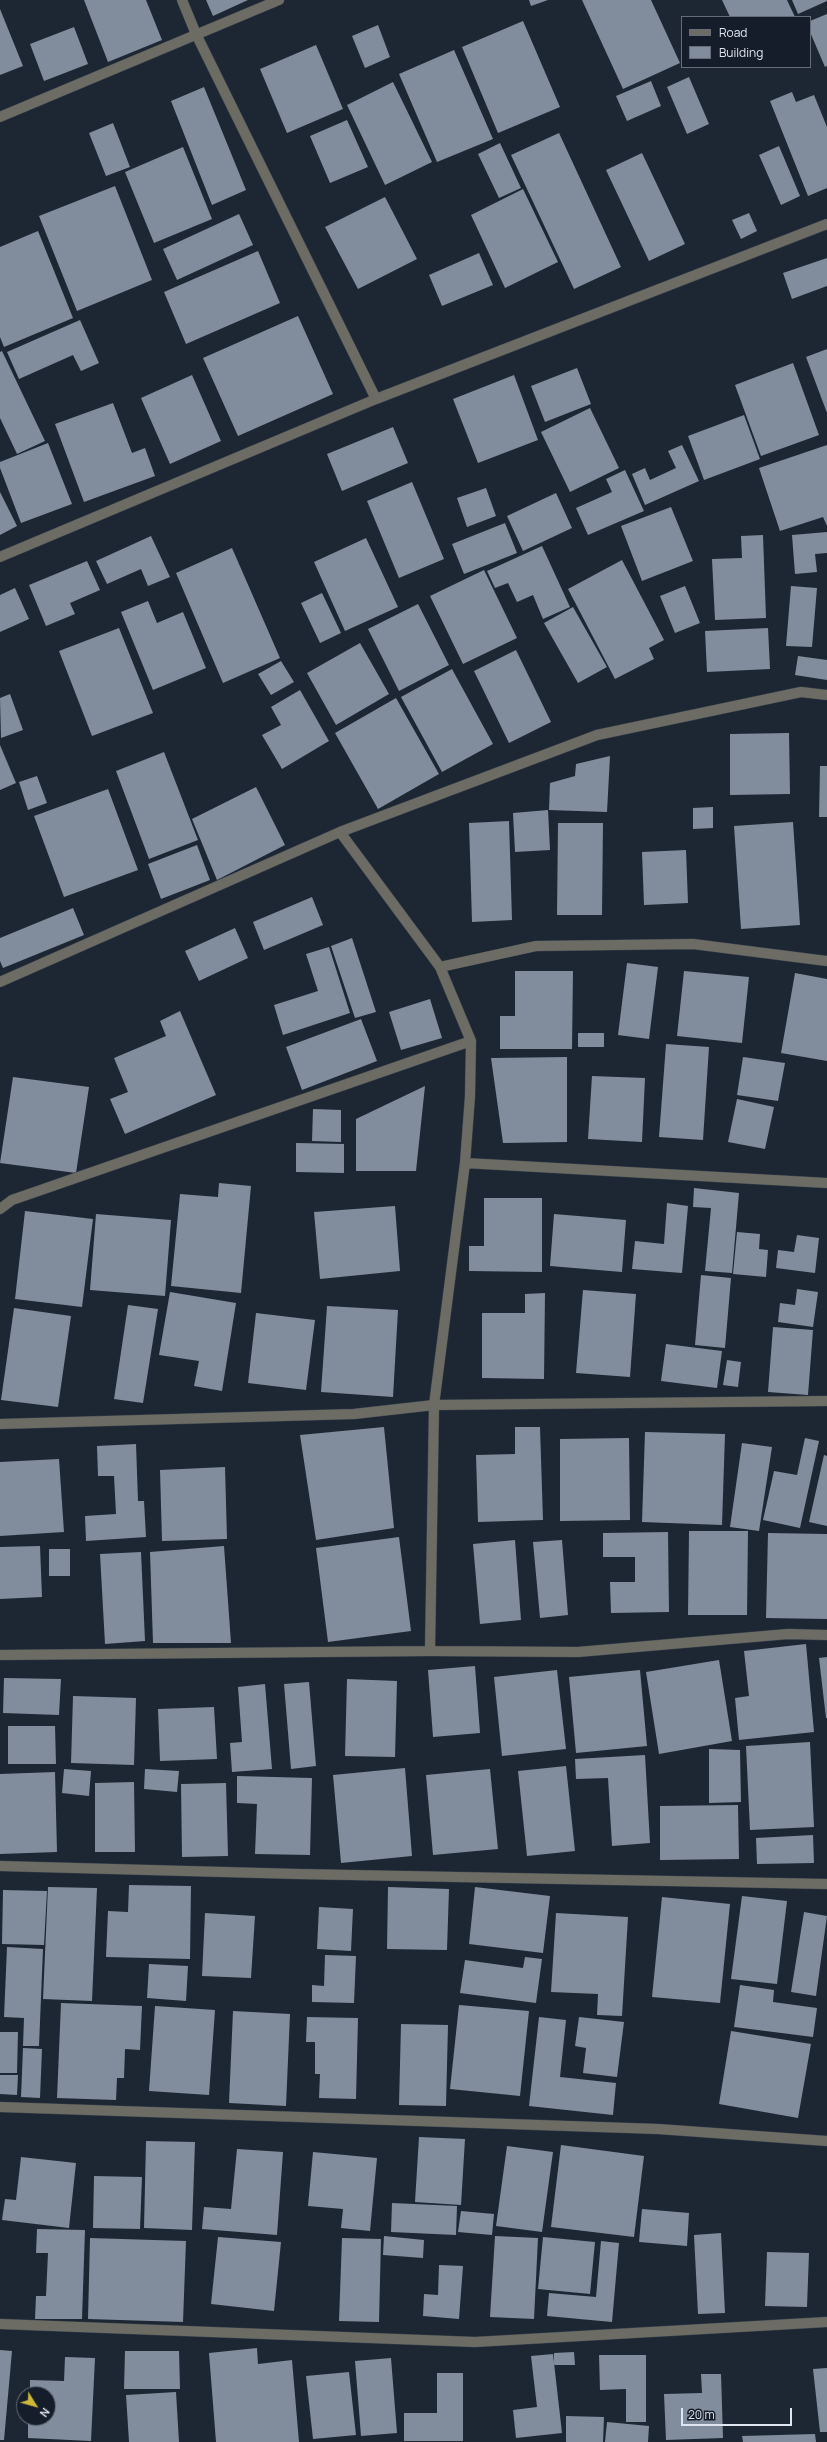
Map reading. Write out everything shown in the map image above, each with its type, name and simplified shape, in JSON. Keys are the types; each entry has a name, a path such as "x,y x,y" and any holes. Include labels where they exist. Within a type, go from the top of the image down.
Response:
{"street":[{"path":"182,0 196,34 376,399"},
{"path":"0,117 279,0"},
{"path":"0,557 376,399 827,224"},
{"path":"0,982 340,832 597,736 801,692 827,695"},
{"path":"340,832 440,967 471,1041 470,1096 465,1163 434,1405 430,1651"},
{"path":"440,967 536,946 693,944 827,961"},
{"path":"0,1209 12,1200 471,1041"},
{"path":"465,1163 827,1183"},
{"path":"0,1424 354,1414 434,1405 827,1401"},
{"path":"0,1654 430,1651 578,1652 788,1634 827,1635"},
{"path":"0,1866 298,1874 827,1884"},
{"path":"0,2107 658,2129 827,2141"},
{"path":"0,2324 475,2342 827,2322"}],"building":[{"path":"84,0 146,0 162,40 108,62"},
{"path":"206,0 248,0 213,16"},
{"path":"529,0 548,0 531,6"},
{"path":"582,0 651,0 680,63 623,89"},
{"path":"722,0 787,0 795,16 730,16"},
{"path":"792,0 827,0 827,1 798,14"},
{"path":"0,9 23,66 0,75"},
{"path":"827,14 827,66 825,67 811,34 811,21"},
{"path":"523,21 560,107 498,133 462,47"},
{"path":"378,25 390,57 365,68 352,36"},
{"path":"74,27 88,64 44,81 30,44"},
{"path":"316,45 343,109 287,133 260,69"},
{"path":"454,50 493,139 437,162 399,74"},
{"path":"689,77 709,124 687,134 667,87"},
{"path":"651,81 661,106 627,121 616,96"},
{"path":"393,82 432,162 385,185 347,105"},
{"path":"204,87 246,190 212,205 171,101"},
{"path":"792,92 796,102 814,95 827,127 827,188 808,196 770,101"},
{"path":"347,120 368,167 330,183 310,136"},
{"path":"113,123 130,167 106,176 89,133"},
{"path":"559,133 621,267 574,289 511,155"},
{"path":"500,143 521,188 499,198 478,154"},
{"path":"779,146 800,196 781,205 759,155"},
{"path":"183,147 212,219 154,243 125,172"},
{"path":"642,153 685,244 649,261 606,170"},
{"path":"115,186 152,280 77,311 39,216"},
{"path":"523,189 558,262 505,288 471,215"},
{"path":"385,197 417,259 358,289 325,227"},
{"path":"749,213 757,231 741,239 732,220"},
{"path":"239,214 253,245 177,280 163,249"},
{"path":"38,231 73,318 4,347 0,337 0,247"},
{"path":"258,251 280,303 186,344 164,292"},
{"path":"479,253 493,285 442,306 429,275"},
{"path":"827,258 827,286 792,299 783,273"},
{"path":"298,316 333,394 238,436 203,358"},
{"path":"80,320 99,363 81,371 73,355 19,379 7,352"},
{"path":"827,349 827,413 806,357"},
{"path":"2,351 45,441 17,454 0,418 0,352"},
{"path":"793,363 819,435 761,456 735,385"},
{"path":"577,368 591,404 545,422 531,386"},
{"path":"192,375 221,441 170,464 141,398"},
{"path":"514,375 538,440 478,463 453,399"},
{"path":"113,403 132,453 145,448 155,476 84,502 55,424"},
{"path":"590,408 619,468 570,492 541,432"},
{"path":"744,415 760,459 704,480 688,436"},
{"path":"393,427 408,463 342,491 327,454"},
{"path":"48,443 72,504 21,523 0,468 0,462"},
{"path":"682,445 699,481 645,505 632,474 645,468 650,480 676,468 668,451"},
{"path":"827,445 827,526 823,517 780,531 759,468"},
{"path":"625,470 644,511 588,535 576,508 612,492 606,479"},
{"path":"412,482 444,559 399,578 367,501"},
{"path":"486,488 496,516 467,527 457,498"},
{"path":"0,492 17,526 0,535"},
{"path":"556,493 572,528 523,551 507,516"},
{"path":"671,507 693,561 642,581 621,526"},
{"path":"505,523 517,553 464,574 452,544"},
{"path":"827,532 827,553 815,554 817,572 795,574 792,535"},
{"path":"763,535 766,618 715,620 712,559 742,558 741,536"},
{"path":"151,536 170,577 148,586 141,569 107,584 96,561"},
{"path":"366,538 398,607 345,631 314,562"},
{"path":"542,546 570,607 543,619 533,595 517,602 508,583 495,588 487,571"},
{"path":"232,548 280,658 223,683 176,573"},
{"path":"622,560 664,640 649,648 654,659 615,679 568,589"},
{"path":"87,561 100,590 70,603 75,614 46,626 29,585"},
{"path":"484,570 517,638 463,664 430,596"},
{"path":"685,586 700,623 675,633 660,596"},
{"path":"791,586 817,588 812,647 786,646"},
{"path":"15,588 29,619 0,632 0,595"},
{"path":"322,593 341,633 320,643 301,603"},
{"path":"148,601 157,623 183,612 206,668 153,690 121,612"},
{"path":"418,604 449,665 399,691 368,629"},
{"path":"573,607 607,667 578,683 544,623"},
{"path":"119,628 153,713 92,736 59,651"},
{"path":"768,628 770,669 707,672 705,631"},
{"path":"360,643 389,694 336,725 307,673"},
{"path":"516,650 551,722 509,743 474,671"},
{"path":"798,656 827,660 827,680 795,675"},
{"path":"281,661 294,682 271,695 258,674"},
{"path":"452,669 493,744 442,772 401,697"},
{"path":"300,690 329,741 282,769 262,735 281,725 271,707"},
{"path":"10,694 23,730 1,738 0,698"},
{"path":"396,698 439,774 378,809 335,733"},
{"path":"789,733 790,794 730,795 730,734"},
{"path":"0,745 16,783 0,790"},
{"path":"164,752 198,840 149,859 116,771"},
{"path":"610,756 607,812 549,810 550,783 575,776 576,764"},
{"path":"820,766 827,766 827,817 819,817"},
{"path":"37,776 47,803 28,810 19,782"},
{"path":"256,787 285,845 217,880 192,819"},
{"path":"108,789 138,870 64,897 34,816"},
{"path":"713,807 713,828 693,829 693,808"},
{"path":"548,810 550,850 515,852 513,813"},
{"path":"509,821 512,920 472,922 469,823"},
{"path":"793,822 800,925 741,929 734,826"},
{"path":"558,823 603,823 602,915 557,915"},
{"path":"197,845 210,880 161,899 148,864"},
{"path":"686,850 688,903 644,905 642,852"},
{"path":"312,897 323,925 264,950 253,922"},
{"path":"73,908 84,935 3,968 0,961 0,938"},
{"path":"235,928 248,958 199,981 185,951"},
{"path":"352,938 376,1012 355,1018 331,946"},
{"path":"329,947 350,1013 283,1035 274,1005 318,991 306,954"},
{"path":"627,963 658,967 649,1039 618,1035"},
{"path":"515,971 573,971 572,1049 500,1049 500,1016 515,1016"},
{"path":"684,971 749,977 742,1043 677,1036"},
{"path":"795,973 827,979 827,1061 781,1053"},
{"path":"430,999 442,1038 401,1050 389,1012"},
{"path":"180,1011 216,1095 125,1134 110,1099 128,1092 114,1058 166,1036 160,1021"},
{"path":"361,1019 377,1061 302,1090 286,1047"},
{"path":"578,1033 604,1033 604,1047 578,1047"},
{"path":"666,1044 709,1047 703,1140 659,1137"},
{"path":"567,1057 567,1142 503,1143 491,1058"},
{"path":"743,1057 785,1063 778,1101 737,1095"},
{"path":"592,1076 645,1078 642,1142 588,1139"},
{"path":"13,1077 89,1087 76,1173 0,1163"},
{"path":"425,1086 416,1171 356,1171 356,1119"},
{"path":"737,1099 774,1107 765,1149 728,1142"},
{"path":"313,1109 341,1110 341,1142 312,1141"},
{"path":"296,1143 344,1144 344,1173 296,1172"},
{"path":"219,1183 251,1186 241,1293 171,1286 180,1194 218,1197"},
{"path":"694,1188 739,1193 732,1273 705,1271 711,1208 693,1207"},
{"path":"484,1198 542,1198 542,1272 469,1271 469,1246 484,1246"},
{"path":"667,1203 688,1206 682,1273 632,1269 635,1241 664,1244"},
{"path":"395,1206 400,1271 320,1279 314,1212"},
{"path":"25,1211 93,1219 82,1307 15,1299"},
{"path":"96,1214 171,1220 165,1296 90,1290"},
{"path":"554,1214 626,1220 622,1272 550,1266"},
{"path":"737,1232 760,1234 759,1249 768,1250 766,1277 733,1274"},
{"path":"797,1235 819,1238 815,1273 776,1268 778,1250 794,1252"},
{"path":"701,1275 731,1278 725,1348 695,1345"},
{"path":"797,1289 818,1292 813,1327 778,1322 780,1303 795,1305"},
{"path":"583,1290 636,1294 630,1377 576,1373"},
{"path":"170,1292 236,1303 222,1391 194,1386 199,1361 159,1355"},
{"path":"545,1293 544,1379 482,1378 482,1313 525,1313 525,1294"},
{"path":"128,1305 158,1309 143,1403 114,1399"},
{"path":"327,1306 398,1310 393,1397 321,1392"},
{"path":"14,1308 71,1316 58,1407 1,1400"},
{"path":"256,1313 315,1320 306,1390 248,1383"},
{"path":"773,1327 813,1330 808,1395 768,1392"},
{"path":"666,1344 722,1351 717,1388 661,1381"},
{"path":"727,1360 741,1362 738,1387 723,1385"},
{"path":"384,1427 394,1528 316,1540 300,1435"},
{"path":"515,1427 540,1427 543,1520 478,1522 476,1455 515,1454"},
{"path":"645,1432 725,1434 722,1525 642,1522"},
{"path":"629,1438 630,1520 560,1521 560,1439"},
{"path":"805,1438 819,1441 800,1528 763,1520 774,1471 797,1475"},
{"path":"742,1443 772,1447 759,1531 730,1527"},
{"path":"136,1444 138,1501 144,1501 146,1537 86,1541 85,1516 116,1514 114,1476 98,1476 97,1446"},
{"path":"824,1455 827,1456 827,1526 809,1522"},
{"path":"59,1459 64,1532 0,1536 0,1462"},
{"path":"225,1467 227,1539 162,1541 160,1470"},
{"path":"689,1531 748,1531 747,1615 688,1615"},
{"path":"668,1532 669,1612 611,1613 610,1582 635,1582 635,1557 603,1557 603,1533"},
{"path":"768,1533 827,1534 827,1619 766,1618"},
{"path":"399,1537 411,1631 328,1642 316,1548"},
{"path":"515,1540 521,1620 480,1624 473,1544"},
{"path":"562,1540 568,1615 540,1618 533,1542"},
{"path":"40,1546 42,1597 0,1599 0,1547"},
{"path":"224,1546 231,1643 153,1643 150,1552"},
{"path":"49,1549 70,1549 70,1576 49,1576"},
{"path":"141,1552 145,1641 105,1644 100,1554"},
{"path":"806,1644 814,1732 739,1740 735,1698 749,1696 744,1651"},
{"path":"827,1657 827,1718 826,1718 819,1658"},
{"path":"719,1660 732,1741 659,1754 646,1672"},
{"path":"475,1666 480,1733 433,1737 428,1670"},
{"path":"557,1670 566,1749 502,1756 494,1677"},
{"path":"640,1670 647,1746 576,1753 569,1677"},
{"path":"4,1678 61,1679 59,1715 3,1713"},
{"path":"347,1679 397,1681 395,1757 345,1756"},
{"path":"309,1682 316,1766 291,1769 284,1684"},
{"path":"265,1684 272,1769 232,1772 230,1743 242,1742 238,1687"},
{"path":"73,1696 136,1698 134,1765 71,1763"},
{"path":"214,1707 217,1759 160,1761 158,1709"},
{"path":"8,1726 55,1726 56,1764 8,1764"},
{"path":"810,1742 814,1827 750,1830 746,1746"},
{"path":"709,1749 740,1750 741,1802 709,1803"},
{"path":"645,1755 650,1843 612,1846 608,1778 576,1779 575,1759"},
{"path":"566,1766 575,1851 527,1856 518,1771"},
{"path":"405,1768 412,1856 341,1863 333,1775"},
{"path":"64,1769 91,1771 89,1796 62,1793"},
{"path":"145,1769 179,1771 177,1792 144,1789"},
{"path":"490,1769 498,1849 433,1855 426,1775"},
{"path":"55,1772 57,1852 0,1854 0,1774"},
{"path":"237,1776 312,1778 310,1855 255,1854 257,1804 237,1803"},
{"path":"134,1782 135,1852 95,1852 95,1783"},
{"path":"226,1783 228,1856 182,1857 181,1784"},
{"path":"738,1805 739,1859 660,1860 660,1806"},
{"path":"813,1835 814,1863 757,1864 756,1838"},
{"path":"129,1885 191,1886 190,1959 106,1957 108,1911 128,1912"},
{"path":"48,1887 97,1888 92,2001 43,1999"},
{"path":"388,1887 449,1889 447,1950 387,1949"},
{"path":"475,1887 550,1896 543,1953 469,1944"},
{"path":"3,1890 47,1891 44,1945 2,1944"},
{"path":"742,1896 787,1901 777,1984 731,1979"},
{"path":"662,1897 730,1904 720,2003 652,1997"},
{"path":"319,1907 353,1909 351,1951 317,1949"},
{"path":"804,1912 827,1916 816,1996 791,1992"},
{"path":"205,1913 255,1916 251,1978 202,1976"},
{"path":"556,1913 628,1917 622,2016 597,2015 598,1994 551,1992"},
{"path":"7,1947 43,1949 39,2046 23,2046 24,2018 4,2017"},
{"path":"325,1955 356,1956 354,2003 312,2002 312,1985 324,1986"},
{"path":"525,1957 542,1959 536,2003 460,1993 465,1960 523,1968"},
{"path":"149,1964 188,1966 186,2001 147,1998"},
{"path":"740,1985 774,1990 773,2002 817,2008 813,2037 734,2027"},
{"path":"61,2003 142,2006 140,2050 125,2049 124,2078 117,2078 116,2100 57,2098"},
{"path":"459,2005 529,2011 520,2096 450,2089"},
{"path":"155,2006 215,2010 209,2095 149,2091"},
{"path":"233,2011 290,2014 286,2106 229,2103"},
{"path":"307,2017 358,2018 356,2099 319,2098 320,2074 315,2074 315,2042 306,2042"},
{"path":"539,2017 566,2020 560,2077 616,2083 613,2115 529,2106"},
{"path":"579,2017 624,2022 617,2077 583,2073 586,2048 575,2046"},
{"path":"401,2024 448,2025 446,2106 399,2105"},
{"path":"731,2031 811,2044 798,2118 719,2104"},
{"path":"0,2032 18,2032 17,2073 0,2073"},
{"path":"23,2048 42,2049 40,2098 21,2097"},
{"path":"0,2075 18,2075 17,2095 0,2094"},
{"path":"419,2137 465,2139 461,2205 415,2202"},
{"path":"146,2141 195,2142 192,2230 144,2228"},
{"path":"561,2145 644,2156 634,2237 551,2227"},
{"path":"507,2146 553,2152 542,2232 496,2226"},
{"path":"237,2149 283,2152 277,2235 202,2229 204,2207 231,2209"},
{"path":"313,2152 377,2158 370,2231 341,2228 343,2209 308,2206"},
{"path":"21,2157 76,2163 69,2228 2,2220 5,2199 16,2200"},
{"path":"94,2176 142,2177 140,2229 93,2228"},
{"path":"392,2203 457,2206 456,2235 391,2232"},
{"path":"642,2209 689,2213 687,2246 639,2242"},
{"path":"461,2211 494,2214 492,2235 458,2232"},
{"path":"37,2229 85,2230 82,2319 35,2319 36,2296 46,2296 48,2253 36,2253"},
{"path":"721,2233 725,2313 698,2314 694,2235"},
{"path":"384,2236 424,2240 423,2258 383,2255"},
{"path":"495,2236 538,2238 534,2319 490,2317"},
{"path":"218,2237 281,2242 274,2311 211,2304"},
{"path":"543,2237 595,2242 590,2294 538,2289"},
{"path":"90,2238 186,2241 183,2322 88,2319"},
{"path":"342,2238 381,2239 379,2322 339,2321"},
{"path":"601,2241 619,2243 612,2322 547,2316 549,2293 596,2297"},
{"path":"767,2252 809,2253 807,2307 765,2306"},
{"path":"439,2265 463,2266 459,2319 423,2316 424,2294 438,2295"},
{"path":"257,2348 258,2364 292,2360 299,2442 216,2442 209,2353"},
{"path":"0,2350 12,2351 4,2440 0,2440"},
{"path":"125,2351 179,2351 180,2389 124,2389"},
{"path":"574,2352 575,2365 554,2365 554,2353"},
{"path":"553,2354 562,2433 516,2438 513,2410 537,2407 531,2356"},
{"path":"599,2355 646,2355 646,2422 626,2422 626,2389 600,2390"},
{"path":"65,2357 95,2358 91,2441 28,2438 28,2426 56,2426 56,2386 30,2386 30,2380 64,2381"},
{"path":"391,2358 397,2433 361,2436 355,2361"},
{"path":"827,2368 827,2432 820,2432 813,2369"},
{"path":"349,2372 356,2435 313,2439 306,2376"},
{"path":"437,2373 463,2373 463,2441 404,2441 404,2413 437,2413"},
{"path":"701,2374 721,2374 723,2438 666,2440 664,2394 702,2393"},
{"path":"176,2392 179,2442 129,2442 126,2395"},
{"path":"566,2416 604,2417 603,2442 566,2442"},
{"path":"607,2422 649,2426 648,2442 605,2442"},
{"path":"815,2434 816,2442 743,2442 742,2436"}]}
